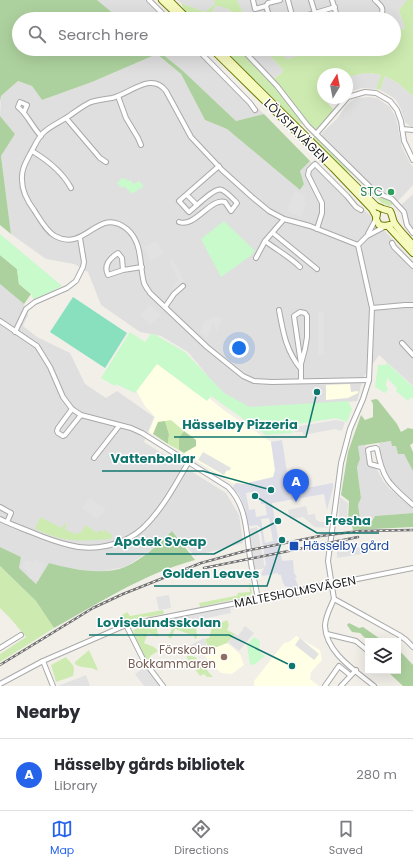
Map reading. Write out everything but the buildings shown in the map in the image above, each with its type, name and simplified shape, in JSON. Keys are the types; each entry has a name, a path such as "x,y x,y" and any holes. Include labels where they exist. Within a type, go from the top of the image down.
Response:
{"street":[{"path":"149,0 161,12"},
{"path":"162,0 175,12"},
{"path":"169,0 181,12"},
{"path":"253,0 255,9 266,6 268,3 277,0"},
{"path":"288,0 293,12"},
{"path":"311,0 315,12"},
{"path":"332,0 336,12"},
{"path":"375,0 381,5 383,12"},
{"path":"266,6 268,12"},
{"path":"318,12 335,7"},
{"path":"204,56 255,110"},
{"name":"LÖVSTAVÄGEN","path":"219,56 333,168 372,209 379,225 386,226 413,253"},
{"name":"LÖVSTAVÄGEN","path":"225,56 376,206 389,214 397,227 413,244"},
{"path":"248,56 276,86 308,126 375,192 389,198 400,208 405,214 407,225 413,233"},
{"path":"358,245 317,229 284,219 269,211 219,166 191,136 163,86 158,83 147,83 118,96 92,102 47,129 41,136 23,168 22,180 24,192 48,231 55,236 64,239 80,238 105,222 112,222 127,230 135,238 144,283 150,294 207,347 243,376 254,381 272,382 369,380"},
{"path":"316,134 348,97 365,92 376,93 390,101 399,114 404,141 413,160"},
{"path":"118,96 126,118 141,145"},
{"path":"24,112 41,136"},
{"path":"66,118 100,158 106,162"},
{"path":"402,129 413,130"},
{"path":"32,151 43,158 55,169 68,182 71,188"},
{"path":"317,229 322,213 322,203 308,175 309,170 315,164 356,207 361,210"},
{"path":"179,222 183,223 191,220 219,201 225,202 231,210 237,203 219,189 189,212 179,201 219,166"},
{"path":"187,195 197,205"},
{"path":"367,236 386,226 389,214 396,204"},
{"path":"358,245 373,227 380,211 389,214 400,208"},
{"path":"256,258 265,241 284,219"},
{"path":"273,233 316,269"},
{"path":"15,332 26,309 35,302 66,288 76,281 84,262 80,238"},
{"path":"265,241 289,257 300,267"},
{"path":"392,243 394,247 413,266"},
{"path":"358,245 372,308 369,380 363,399 350,429 341,463 328,561 334,599 327,615 325,626 332,647 338,655 374,686"},
{"path":"289,257 293,249"},
{"path":"123,270 122,258 118,253 110,258 107,263 106,271 108,275 123,270 142,267"},
{"path":"165,307 174,294 183,286"},
{"path":"372,308 405,304 413,305"},
{"path":"279,310 282,330 288,350 301,369"},
{"path":"301,364 307,337 307,316 305,313 300,312 294,316 301,364 301,381"},
{"path":"0,322 37,346 50,367 63,398 72,409 83,415 130,428 142,433 228,487 237,498 244,512 258,600"},
{"path":"402,343 413,355"},
{"path":"72,409 56,431 60,435 65,435 83,415"},
{"path":"94,458 119,426"},
{"path":"381,467 370,464 368,450 378,449 381,467 388,481 413,505"},
{"path":"0,519 70,546 97,547 116,543 132,536 143,528 167,498 188,463"},
{"path":"0,507 11,513 7,522"},
{"name":"MALTESHOLMSVÄGEN","path":"0,684 44,661 126,626 413,568"},
{"path":"334,599 399,635 413,647"},
{"path":"126,626 144,661 163,686"},
{"path":"327,634 356,641 365,648"},
{"path":"0,648 21,635"},
{"path":"44,661 54,686"},
{"path":"325,686 339,666 350,675"},
{"path":"341,686 356,670"}],"shaded area":[{"path":"97,0 145,0 158,12 112,12"},
{"path":"177,0 214,0 215,4 205,12"},
{"path":"237,0 407,0 399,10 400,12 242,11"},
{"path":"216,6 223,6 232,12 212,12"},
{"path":"401,16 405,28 401,29"},
{"path":"152,56 159,56 181,74 205,120 227,129 300,190 304,184 300,171 310,161 373,218 413,262 413,386 379,355 363,378 357,401 250,411 221,402 207,375 188,352 161,336 140,332 101,305 88,272 74,264 46,259 11,234 1,156 15,134 0,116 1,96 18,81 32,86 42,100 92,82"},
{"path":"165,56 203,56 264,114 236,121 182,70"},
{"path":"252,56 270,56 283,70 282,73 273,79"},
{"path":"283,56 298,56 287,59"},
{"path":"368,73 382,75 376,89 362,88 353,91 353,75"},
{"path":"385,76 398,83 413,96 413,128 405,122 401,109 396,100 380,90"},
{"path":"357,98 377,98 390,107 396,118 402,147 413,167 413,185 397,202 391,196 376,191 322,136 322,133 338,118 345,107 348,104 353,104 353,100"},
{"path":"295,191 306,196 304,201 306,203 301,217 287,211"},
{"path":"413,194 413,230 409,224 406,212 400,206"},
{"path":"156,241 164,253 151,261 144,247"},
{"path":"172,259 185,282 174,292 172,291 175,282 178,280 169,261"},
{"path":"0,284 24,304 28,315 23,326 37,337 70,353 85,384 106,398 117,391 154,417 144,442 226,493 239,515 243,543 195,556 172,531 153,549 125,567 99,572 61,567 49,563 36,584 19,568 21,557 0,547"},
{"path":"150,305 161,315 150,325 140,315"},
{"path":"318,312 324,312 324,355 318,355"},
{"path":"213,317 222,318 217,332 214,323 212,324 208,338 200,333 203,323"},
{"path":"158,357 225,411 271,442 275,470 274,477 244,484 233,483 149,432 155,417 145,406 136,390"},
{"path":"350,384 351,392 358,391 358,393 348,398 326,400 326,385"},
{"path":"336,420 345,422 342,431 335,429 303,435 303,432 295,432 294,427"},
{"path":"282,440 290,491 333,483 327,510 324,494 272,503 282,561 293,560 294,573 297,577 295,578 299,588 289,590 289,587 285,586 281,575 278,575 278,573 263,576 261,574 266,565 260,527 257,525 248,525 245,507 238,493 232,488 236,483 244,484 273,477 275,470 271,442","holes":["256,491 258,498 260,498 261,504 265,504 267,515 256,517 255,509 249,510 246,493","269,518 273,541 265,543 261,519"]},
{"path":"391,441 407,458 413,471 413,501 388,478 382,467 379,443"},
{"path":"366,445 369,465 376,468 383,481 413,509 413,513 375,516 372,521 365,521 360,518 358,505 361,498 357,466 360,459 358,446"},
{"path":"203,452 231,468 229,471 227,470 224,475 198,460"},
{"path":"340,497 348,503 347,520 338,526"},
{"path":"90,498 106,509 98,519 82,508"},
{"path":"306,506 308,515 315,514 316,520 326,522 328,528 315,527 303,517 290,519 288,510"},
{"path":"257,527 265,568 255,570 248,529"},
{"path":"362,547 362,554 337,558 337,552"},
{"path":"26,560 34,563 35,560 45,564 38,581 29,578 30,575 26,574 27,570 22,568"},
{"path":"169,595 171,608 159,610 156,597"},
{"path":"230,607 231,613 157,628 155,622"},
{"path":"245,626 254,633 239,651 228,642 235,634 238,636"},
{"path":"296,636 320,650 322,660 311,672 310,679 319,686 254,686 254,681 284,643 289,642"},
{"path":"204,638 209,650 190,653 187,647"},
{"path":"300,638 319,654 314,660 295,645"},
{"name":"Förskolan Bokkammaren","path":"227,643 240,654 244,665 232,674 221,673 208,661 203,652"},
{"path":"145,667 159,686 144,686 135,674"},
{"path":"86,675 90,686 58,686"}],"green space":[{"path":"0,0 97,0 112,12 12,12 12,56 152,56 92,82 42,100 32,86 18,81 1,96 0,102"},
{"path":"214,0 237,0 243,12 230,12 223,7 216,6 212,12 205,12 215,4"},
{"path":"407,0 413,0 413,96 398,83 385,76 380,90 376,89 381,75 364,74 353,76 353,68 317,68 317,104 328,104 334,110 316,130 311,126 273,79 282,73 283,70 270,56 283,56 287,59 298,56 401,56 401,29 405,28 401,12 399,10"},
{"path":"181,3 205,12 185,12"},
{"path":"159,56 165,56 182,70 236,121 264,114 310,161 300,171 304,184 300,190 227,129 205,120 181,74"},
{"path":"230,56 246,56 281,94 305,125 298,123"},
{"path":"0,116 15,134 1,156 11,234 0,225"},
{"path":"316,136 377,195 392,202 392,205 389,206 382,203 352,174 345,170 313,138"},
{"path":"122,178 125,178 128,181 130,180 134,184 139,181 144,186 132,194 124,186 122,188 117,183"},
{"path":"224,221 255,251 221,277 201,239"},
{"path":"0,234 62,286 34,300 31,294 19,284 17,269 0,255"},
{"path":"0,255 17,269 19,284 31,294 24,304 0,284"},
{"path":"73,297 127,333 105,368 50,332"},
{"path":"130,332 145,342 152,333 185,352 224,393 250,407 348,401 352,409 347,422 336,418 292,425 293,433 266,435 211,396 207,401 157,364 135,393 116,384 115,386 101,378"},
{"path":"386,362 413,387 413,399 411,397 408,401 396,391 397,388 387,378 386,386 388,389 385,393 375,387 378,365 386,365"},
{"path":"376,399 397,424 401,432 408,428 413,429 413,443 410,445 413,452 413,471 404,454 398,454 396,446 392,446 391,441 358,446 360,459 357,467 361,498 358,505 360,518 365,521 372,521 375,516 413,513 413,527 353,530 348,520 349,501 341,495 348,452 361,415 365,420 373,417 373,404 371,400"},
{"path":"171,420 184,431 179,439 179,450 168,444 169,434 165,421"},
{"path":"165,421 169,434 168,444 153,434 158,422"},
{"path":"184,431 196,440 196,446 184,453 179,450 179,438"},
{"path":"40,517 62,528 65,522 65,529 75,534 81,532 86,525 97,533 99,530 103,532 105,530 112,535 111,539 78,540 56,537 35,529"},
{"path":"172,531 195,560 140,581 54,628 36,601 0,566 0,547 21,557 19,568 36,584 49,563 87,571 117,570 132,564 144,556"},
{"path":"0,566 36,601 54,628 0,662 0,654 26,637 0,608"},
{"path":"249,583 252,593 249,596 200,607 199,603 235,596 238,595 237,593 250,592"},
{"path":"163,610 163,614 147,616 123,623 121,616 127,612 130,616"},
{"path":"199,620 196,624 197,638 195,639 193,634 175,629 171,639 168,637 174,625"},
{"path":"227,620 229,625 227,630 235,634 227,643 209,650 205,639 209,638 212,627"},
{"path":"349,623 359,628 363,627 379,638 365,638 360,633 352,632 347,625"},
{"path":"149,625 157,628 158,637 148,633 144,643 154,647 158,651 150,656 152,660 147,661 139,648 133,630"},
{"path":"254,637 260,641 259,651 265,656 255,664 250,665 247,645"},
{"path":"89,650 98,670 77,666 75,664 75,662"},
{"path":"401,652 413,665 413,686 403,686 390,674 401,674"},
{"path":"187,655 195,657 213,677 207,677 204,674 200,676 187,658"},
{"path":"66,657 74,667 73,676 56,682 51,665"}],"railway":[{"path":"0,665 93,608 123,594 201,563 245,551 320,536 360,531 413,530"},
{"path":"204,568 358,537"}],"place":[{"name":"STC","path":"391,192"},
{"name":"Hässelby Pizzeria","path":"317,392"},
{"name":"Vattenbollar","path":"271,490"},
{"name":"Fresha","path":"255,496"},
{"name":"Hässelby gårds bibliotek","path":"296,502"},
{"name":"Apotek Sveap","path":"278,521"},
{"name":"Golden Leaves","path":"282,540"},
{"name":"Hässelby gård","path":"294,546"},
{"name":"Förskolan Bokkammaren","path":"224,657"},
{"name":"Loviselundsskolan","path":"292,666"}]}
